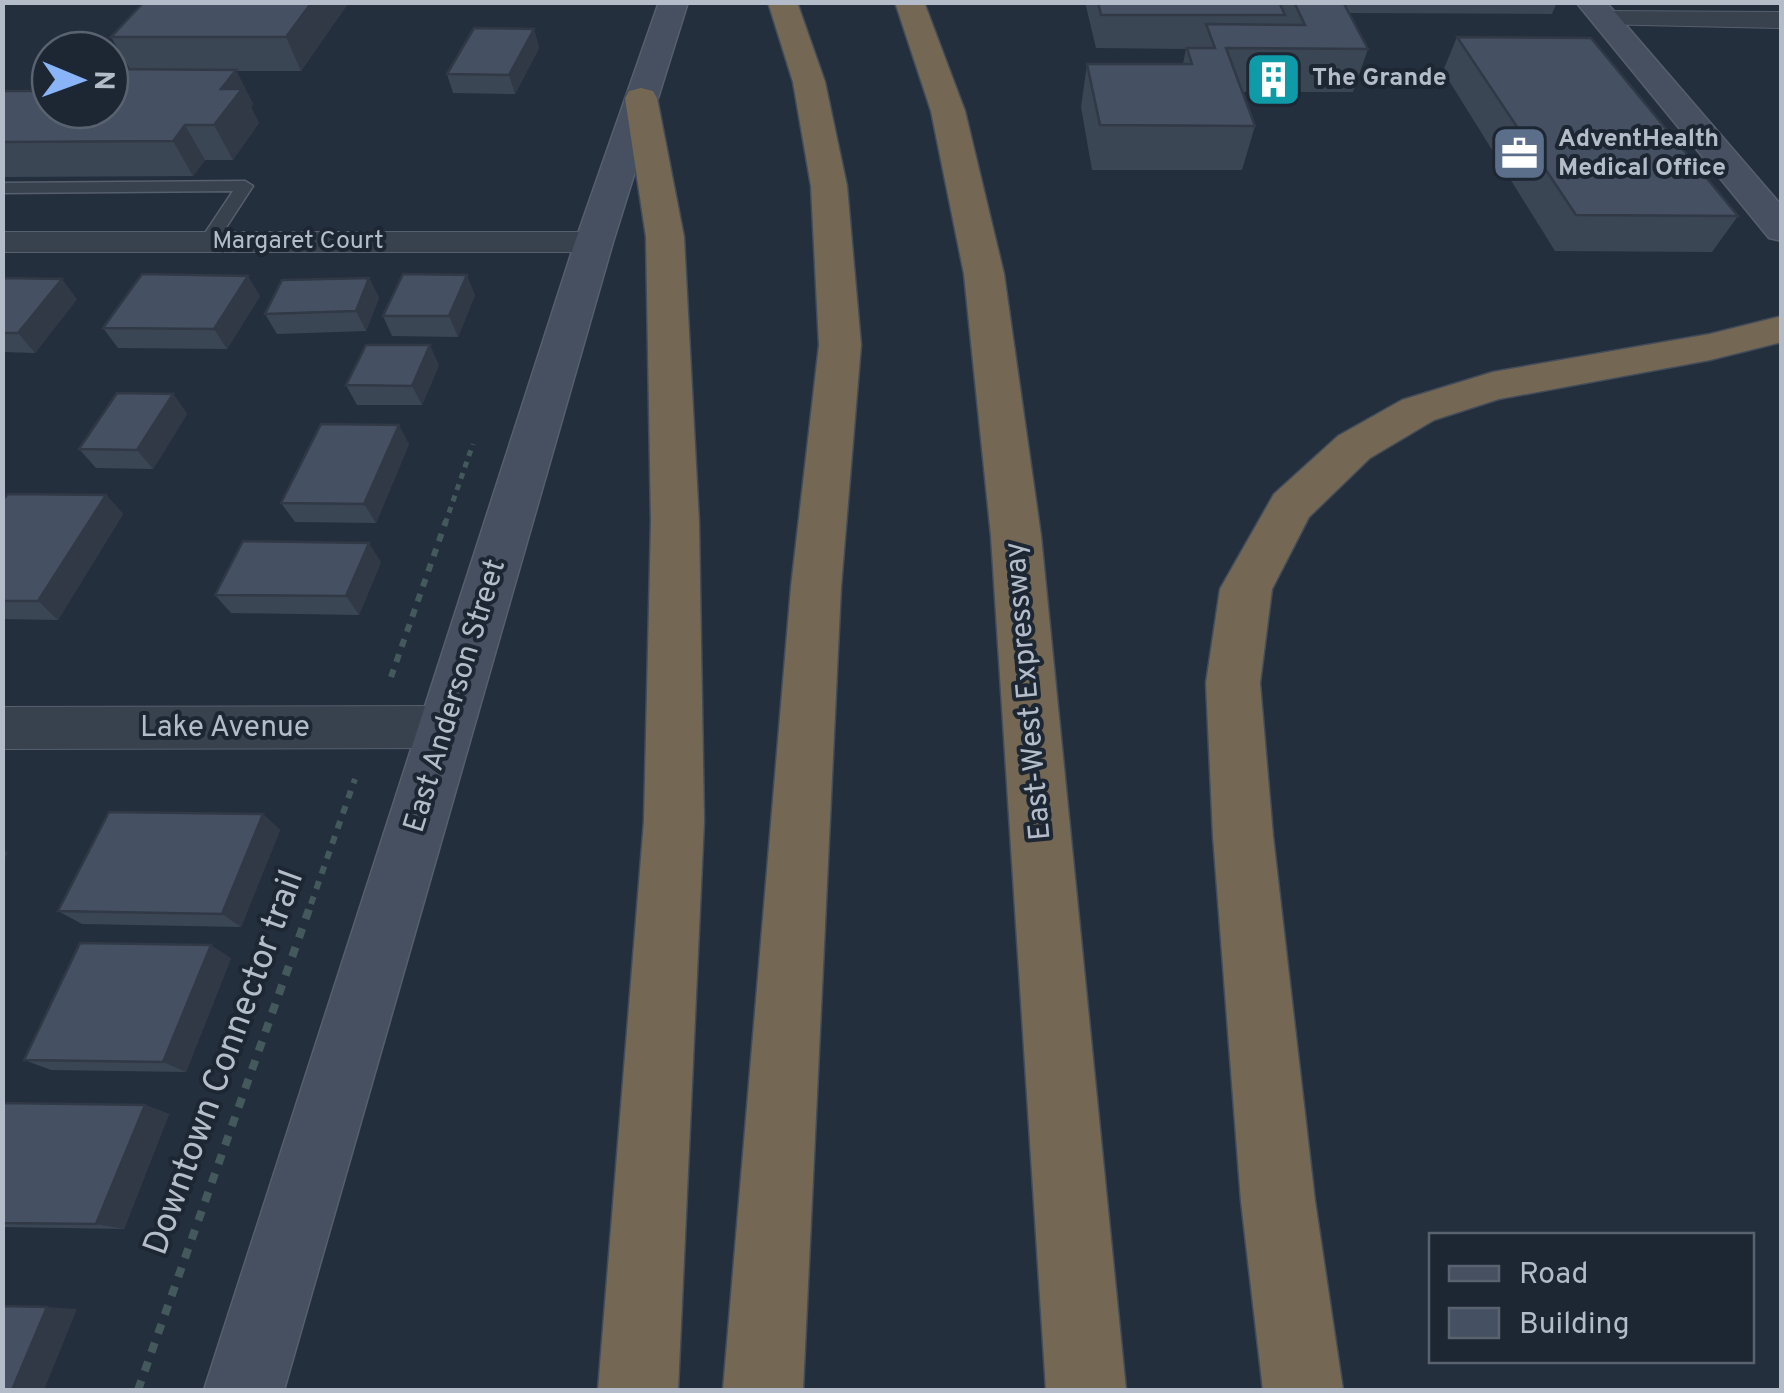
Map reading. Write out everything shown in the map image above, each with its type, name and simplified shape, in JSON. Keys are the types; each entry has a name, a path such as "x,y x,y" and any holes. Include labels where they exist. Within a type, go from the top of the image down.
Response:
{"highway":[{"path":"763,1390 816,587 840,345 829,186 809,82 782,2"},
{"name":"East-West Expressway","path":"909,2 948,110 984,274 1016,536 1086,1390"},
{"path":"638,1390 674,821 675,542 665,236 641,98"},
{"path":"1303,1390 1278,1200 1243,836 1233,683 1246,589 1291,506 1354,446 1418,410 1494,386 1710,347 1782,329"}],"main road":[{"name":"East Anderson Street","path":"244,1390 594,242 674,2"},
{"path":"1597,11 1782,230"}],"street":[{"path":"1597,11 1782,20"},
{"name":"Margaret Court","path":"2,242 594,242"},
{"name":"Lake Avenue","path":"2,728 447,727"}],"lane":[{"path":"2,188 245,186 208,242"}],"path":[{"path":"390,680 475,440"},
{"name":"Downtown Connector trail","path":"138,1390 360,766"}],"building":[{"path":"144,2 312,2 286,37 130,37 130,30 118,30"},
{"path":"1098,2 1279,2 1285,15 1101,15"},
{"path":"1294,2 1343,2 1368,49 1226,48 1255,126 1100,125 1087,64 1192,64 1187,48 1215,48 1206,24 1305,25"},
{"path":"474,28 534,29 509,75 447,74"},
{"path":"1457,37 1591,38 1738,216 1576,215"},
{"path":"130,69 236,70 221,89 242,89 214,125 185,125 173,141 2,142 2,91 30,91 30,130 130,130"},
{"path":"142,274 248,276 214,329 103,328"},
{"path":"403,274 467,275 449,316 383,316"},
{"path":"5,278 62,279 18,333 2,333"},
{"path":"369,278 356,311 265,314 282,280"},
{"path":"366,345 430,345 412,386 346,385"},
{"path":"117,393 173,394 137,450 79,449"},
{"path":"321,424 399,425 364,504 281,503"},
{"path":"8,494 106,495 38,601 2,601 2,501"},
{"path":"243,541 369,543 346,596 215,595"},
{"path":"109,812 263,814 222,914 58,911"},
{"path":"80,943 211,945 163,1062 24,1060"},
{"path":"2,1103 145,1105 96,1224 2,1223"},
{"path":"2,1306 47,1307 12,1390 2,1390"}],"place":[{"name":"The Grande","path":"1273,79"},
{"name":"AdventHealth Medical Office","path":"1519,154"}]}
